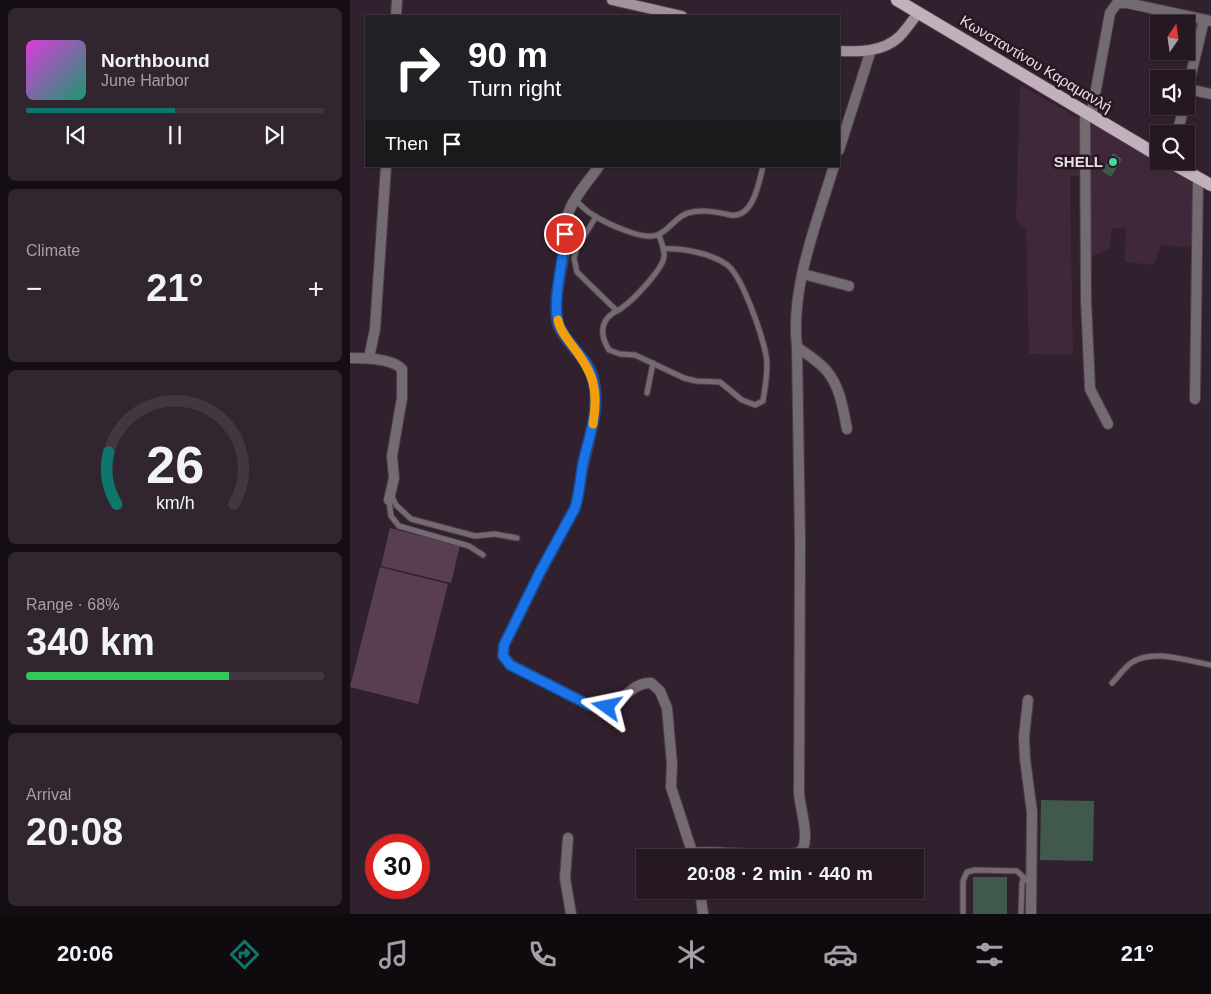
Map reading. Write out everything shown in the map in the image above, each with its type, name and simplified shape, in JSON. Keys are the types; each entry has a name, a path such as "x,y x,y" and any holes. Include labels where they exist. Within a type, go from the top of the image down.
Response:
{"main road":[{"path":"612,0 678,15"},
{"name":"Κωνσταντίνου Καραμανλή","path":"897,0 1150,151"},
{"path":"840,51 871,50 893,42 918,13"},
{"path":"1184,170 1211,185"}],"street":[{"path":"396,15 397,0"},
{"path":"1108,424 1090,389 1086,300 1088,114 1110,13 1114,5 1117,3 1127,3 1207,20 1193,70"},
{"path":"840,147 871,50"},
{"path":"1195,93 1211,94"},
{"path":"368,358 375,329 386,167"},
{"path":"598,167 575,200 568,215 557,294 558,324 562,332 583,358 592,376 595,397 594,416 575,508 540,572 504,645 503,656 510,665 589,705 597,707 607,707 639,684 651,683 655,686 665,702 668,715 672,792 691,849"},
{"path":"802,849 804,822 799,793 800,542 797,308 803,274 816,223 834,167"},
{"path":"1195,398 1198,178"},
{"path":"803,274 849,286"},
{"path":"798,347 825,369 834,382 842,401 847,429"},
{"path":"350,358 368,358 394,363 402,370 398,430 392,456 394,478 389,497"},
{"path":"1028,700 1024,737 1032,812 1031,914"},
{"path":"568,838 565,878 571,914"},
{"path":"701,899 703,914"}],"lane":[{"path":"575,200 596,216 615,226 649,237 659,235 678,218 688,213 704,211 740,215 746,211 757,189 763,167"},
{"path":"596,216 576,247 574,258 577,272 617,310"},
{"path":"659,235 663,249 665,255 662,267 623,307 606,320 602,333 603,341 609,350 620,354 635,355 684,378 696,381 720,382 742,400 754,405 763,401 766,385 767,356 746,293 728,264 686,250 663,249"},
{"path":"647,393 654,363"},
{"path":"389,497 411,519 475,536 495,534 517,538"},
{"path":"389,497 391,516 399,526 469,546 483,555"},
{"path":"1112,683 1130,664 1141,658 1160,656 1211,665"},
{"path":"963,914 963,881 967,872 975,870 1017,871 1027,880 1032,890"},
{"path":"1021,914 1022,883 1024,877"}],"shaded area":[{"path":"1020,85 1080,119 1079,176 1070,176 1073,355 1029,354 1026,229 1016,219"},
{"path":"1089,118 1150,156 1150,170 1173,170 1196,184 1194,248 1161,245 1154,265 1125,262 1126,227 1112,229 1109,250 1088,257"},
{"path":"390,528 460,546 451,583 381,566"},
{"path":"380,567 448,584 418,704 350,687"}],"building":[{"path":"1113,153 1122,159 1111,177 1102,171"},
{"path":"1041,800 1094,801 1093,861 1040,860"},
{"path":"973,877 1007,877 1007,914 973,914"}],"slow traffic":[{"path":"558,320 562,332 583,358 592,376 595,397 593,424"}],"place":[{"name":"SHELL","path":"1113,162"}],"route":[{"path":"565,234 557,294 558,324 562,332 583,358 592,376 595,397 592,432 584,459 575,508 540,572 504,645 503,656 510,665 589,705 602,708 607,707"}]}
